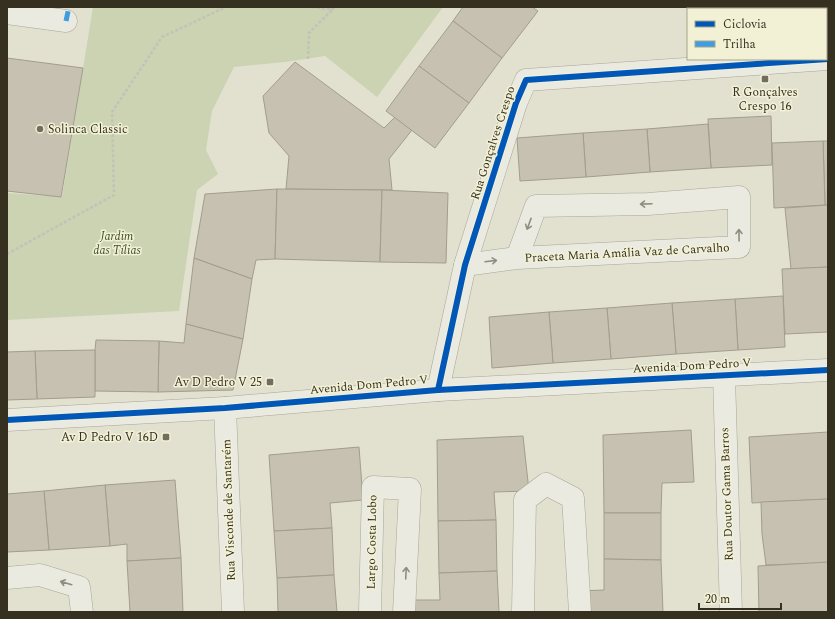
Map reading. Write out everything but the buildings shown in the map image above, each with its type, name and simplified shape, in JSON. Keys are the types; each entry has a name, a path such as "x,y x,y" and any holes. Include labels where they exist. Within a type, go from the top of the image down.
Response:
{"street":[{"path":"7,12 66,21"},
{"name":"Rua Gonçalves Crespo","path":"438,390 465,265 516,103 526,80 812,60"},
{"name":"Praceta Maria Amália Vaz de Carvalho","path":"465,265 517,258 740,247 739,198 648,204 536,206 517,258"},
{"name":"Avenida Dom Pedro V","path":"7,420 225,408 438,390 828,370"},
{"name":"Rua Doutor Gama Barros","path":"724,376 731,612"},
{"name":"Rua Visconde de Santarém","path":"225,408 233,612"},
{"path":"523,612 525,500 546,484 573,498 580,612"},
{"name":"Largo Costa Lobo","path":"370,612 373,487 410,489 404,612"},
{"path":"7,578 40,575 79,587 82,612"}],"path":[{"path":"7,254 114,196 112,112 162,37 226,7"},
{"path":"312,7 333,8"},
{"path":"308,59 309,33 333,8"}],"green space":[{"name":"Jardim das Tílias","path":"93,7 443,7 377,97 325,56 234,67 212,111 206,150 218,174 197,190 179,311 7,320 7,193 62,197"}],"marked path":[{"path":"66,21 69,7"}],"cycle path":[{"path":"438,390 465,265 516,103 526,80 814,60"},
{"path":"7,420 225,408 438,390 828,370"}],"place":[{"name":"R Gonçalves Crespo 16","path":"765,79"},
{"name":"Solinca Classic","path":"40,129"},
{"name":"Av D Pedro V 25","path":"270,382"},
{"name":"Av D Pedro V 16D","path":"166,437"}]}
